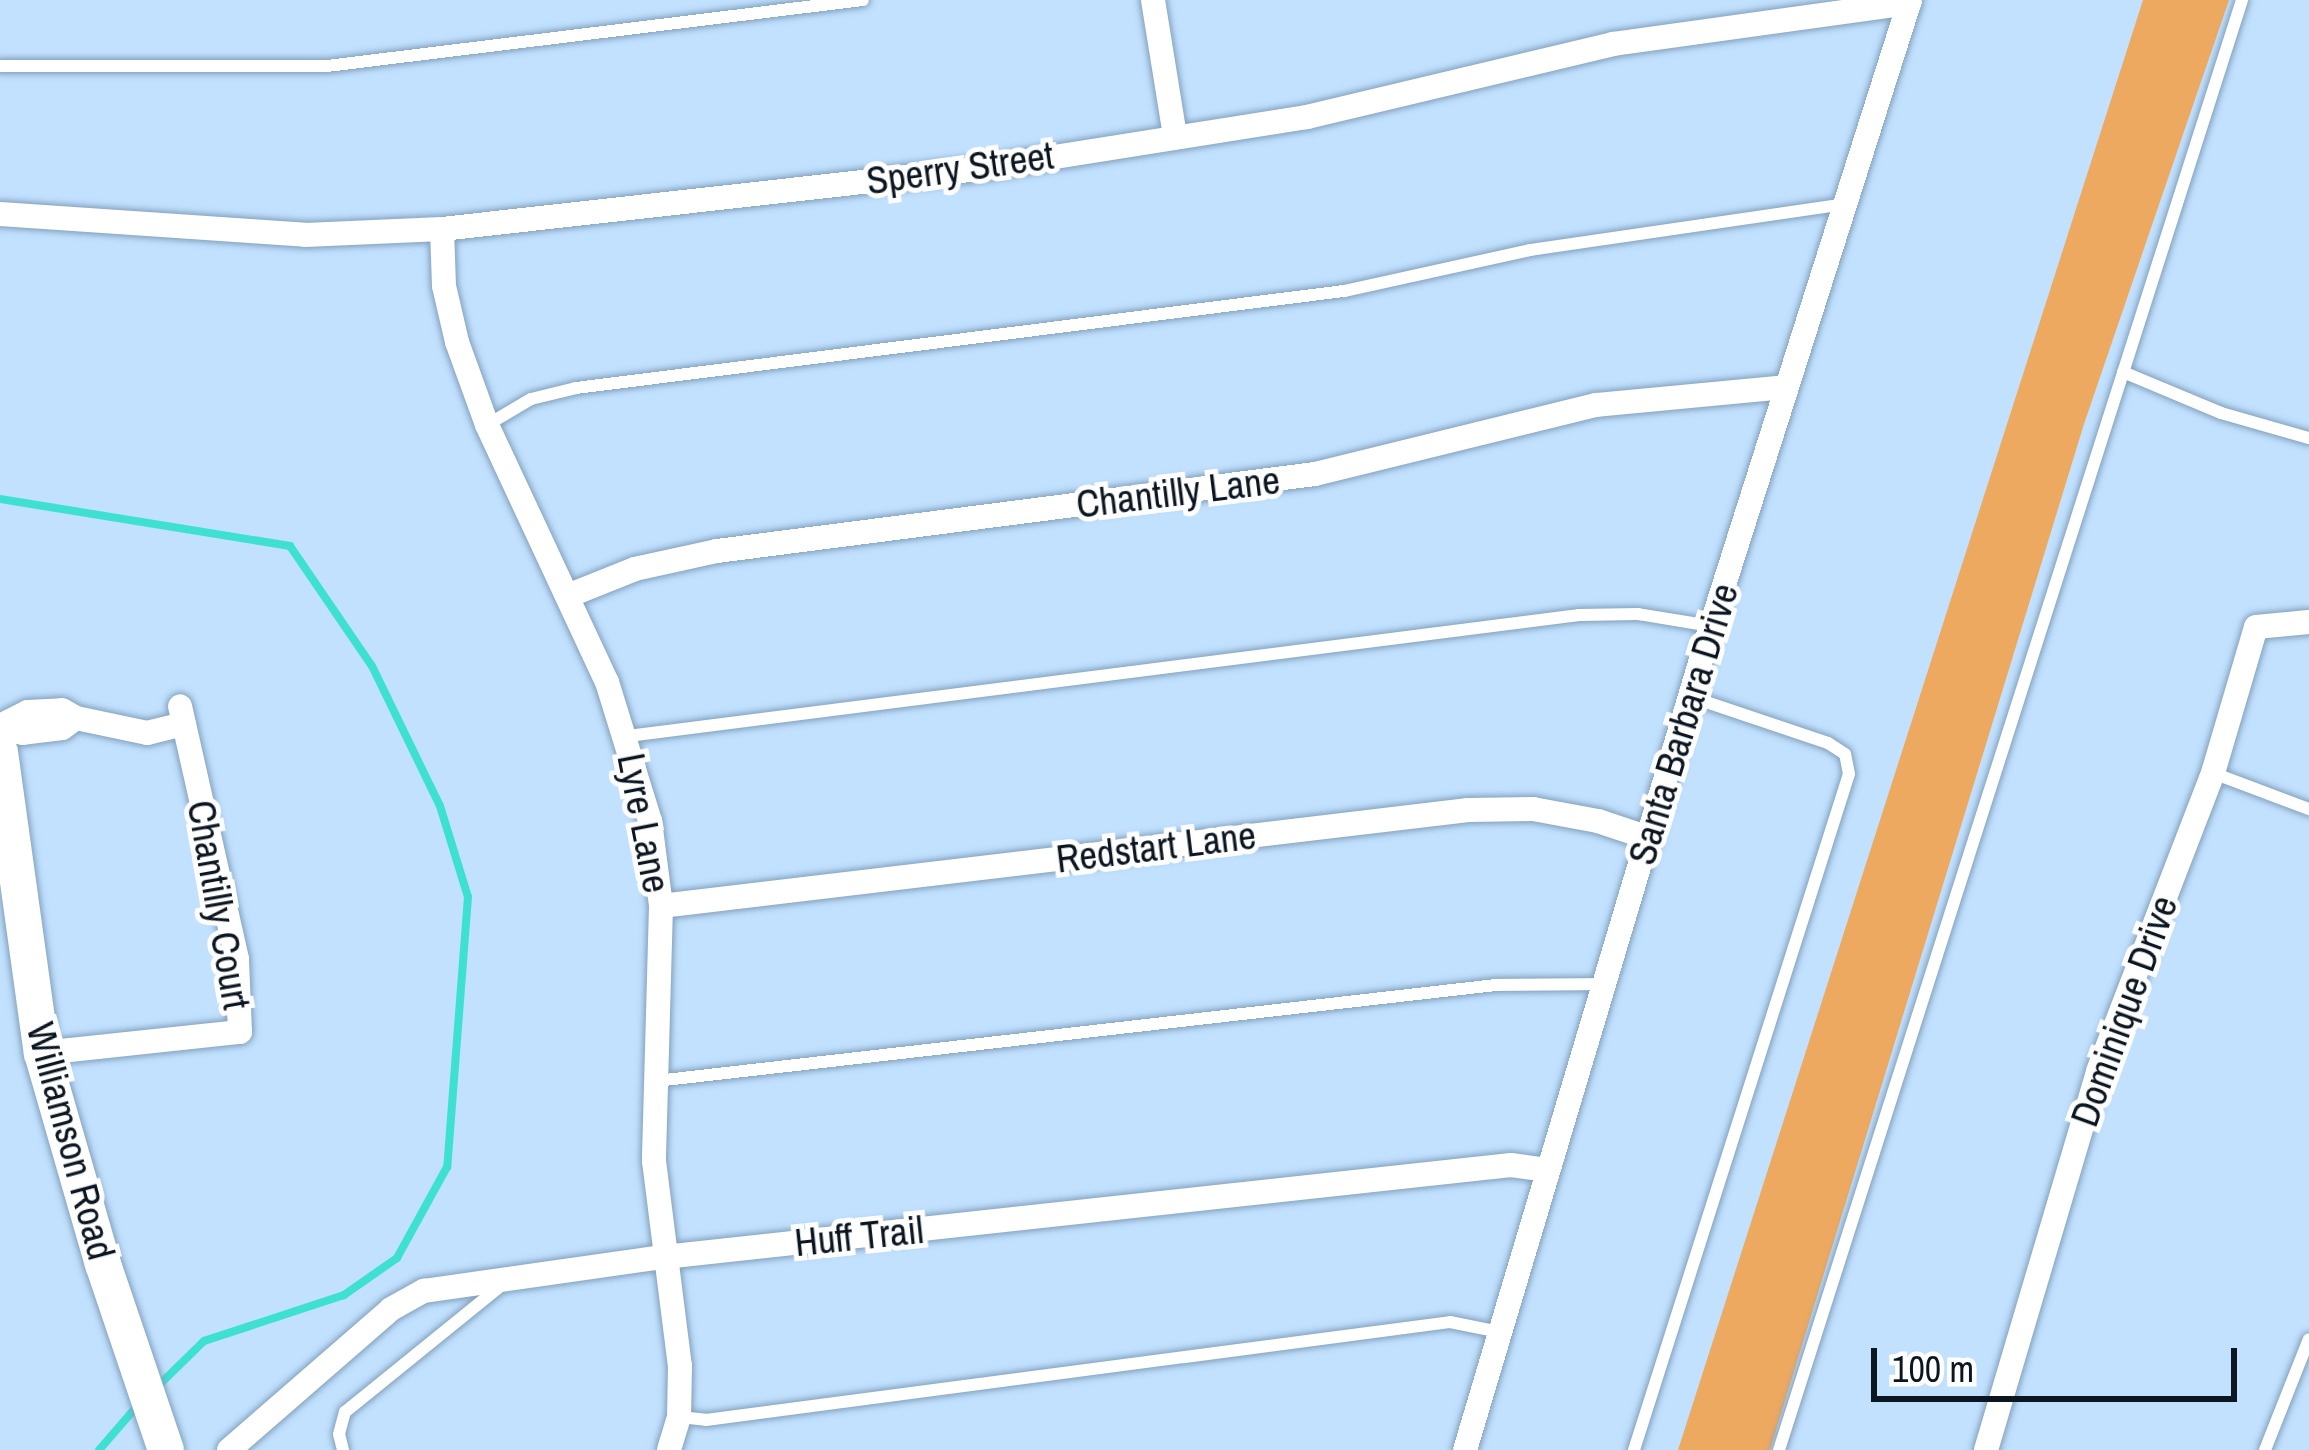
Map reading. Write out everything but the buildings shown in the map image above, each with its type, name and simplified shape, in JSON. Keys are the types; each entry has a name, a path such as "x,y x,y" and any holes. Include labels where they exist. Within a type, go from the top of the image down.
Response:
{"street":[{"path":"1153,0 1175,136"},
{"name":"Sperry Street","path":"0,214 305,236 442,229 979,169 1307,117 1612,44 1909,2"},
{"name":"Santa Barbara Drive","path":"1465,1450 1711,626 1909,2"},
{"name":"Lyre Lane","path":"442,229 444,286 457,342 487,425 570,595 628,736 650,821 661,906 654,1161 677,1323 680,1417 669,1450"},
{"name":"Chantilly Lane","path":"570,595 635,569 716,551 1315,474 1596,405 1786,387"},
{"name":"Dominique Drive","path":"1985,1450 2098,1071 2213,773 2256,627 2309,622"},
{"name":"Chantilly Court","path":"0,727 23,733 62,728 76,718 147,733 182,715 237,959 240,1032 42,1053"},
{"name":"Williamson Road","path":"0,752 42,1053 166,1450"},
{"name":"Redstart Lane","path":"661,906 1468,810 1533,808 1598,821 1649,838"},
{"name":"Huff Trail","path":"229,1450 391,1309 424,1292 664,1257 1511,1165 1545,1170"}],"lane":[{"path":"0,66 326,65 863,0"},
{"path":"1779,1450 2242,0"},
{"path":"487,425 531,399 576,388 1344,291 1553,246 1848,203"},
{"path":"2123,372 2221,412 2309,438"},
{"path":"628,736 1579,614 1638,614 1711,626"},
{"path":"1634,1450 1849,774 1845,754 1828,743 1691,697"},
{"path":"2213,773 2309,809"},
{"path":"655,1081 1496,985 1604,984"},
{"path":"343,1450 339,1434 345,1412 508,1280"},
{"path":"680,1417 706,1420 1450,1322 1498,1332"},
{"path":"2265,1450 2309,1339"}],"shaded area":[{"path":"2143,0 2229,0 2084,424 1770,1450 1678,1450"}],"waterway":[{"path":"0,499 290,546 372,666 440,806 468,897 447,1167 397,1258 344,1295 204,1341 157,1387"},
{"path":"99,1450 138,1405"}]}
